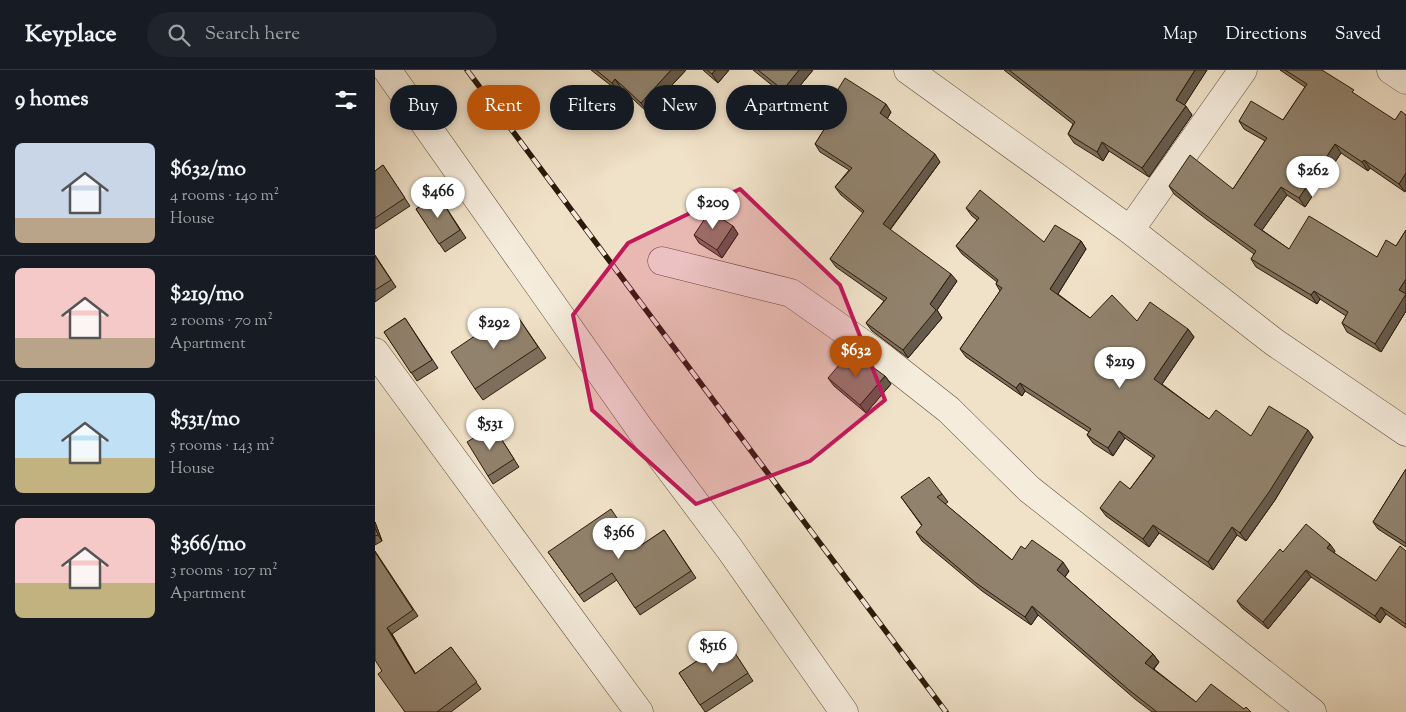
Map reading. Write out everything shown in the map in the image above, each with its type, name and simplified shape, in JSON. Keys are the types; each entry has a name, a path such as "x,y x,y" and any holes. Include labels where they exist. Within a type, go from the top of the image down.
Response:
{"street":[{"path":"387,70 641,429 729,548 843,712"},
{"path":"908,70 1130,230 1274,342 1406,432"},
{"path":"1130,230 1243,70"},
{"path":"1391,70 1406,80"},
{"path":"662,261 791,293 883,358 949,410 1029,489 1312,712"},
{"path":"375,352 639,712"}],"highlighted area":[{"path":"740,189 840,285 885,400 810,461 696,504 592,410 573,315 628,243"}],"building":[{"path":"596,70 671,70 657,85 644,85 644,100 641,103 634,97 634,85 622,85 615,79 612,83"},
{"path":"707,70 715,70 712,74"},
{"path":"758,70 799,70 787,85 777,85"},
{"path":"1009,70 1195,70 1176,100 1186,106 1142,168 1102,142 1097,152 1068,134 1075,122"},
{"path":"1285,70 1322,70 1354,90 1352,92 1395,120 1401,111 1406,115 1406,173 1399,184 1364,160 1362,162 1335,144 1299,198 1281,187 1254,225 1289,249 1309,216 1377,257 1386,240 1396,246 1406,230 1406,279 1399,290 1406,294 1375,344 1342,323 1348,312 1314,291 1311,295 1251,259 1256,251 1169,186 1190,155 1233,189 1267,138 1239,121 1251,101 1283,120 1307,84"},
{"path":"845,78 886,104 880,113 935,154 883,224 951,274 930,304 936,310 903,350 866,323 887,298 830,259 864,211 835,187 852,168 815,144 824,130 847,130 847,85 841,85"},
{"path":"383,165 405,198 375,218 375,171"},
{"path":"980,190 1044,242 1055,225 1081,241 1050,289 1090,318 1112,295 1137,321 1150,302 1188,329 1154,379 1209,419 1216,410 1251,436 1269,406 1308,430 1269,492 1240,533 1232,527 1208,562 1153,525 1143,539 1100,508 1120,481 1130,489 1155,456 1119,431 1108,448 1087,435 1091,429 1020,383 1016,388 960,349 1002,288 996,284 998,280 956,246 979,218 966,208"},
{"path":"438,195 460,230 439,244 416,209"},
{"path":"710,211 733,226 717,250 694,235"},
{"path":"375,256 391,280 375,290"},
{"path":"506,315 510,322 518,317 538,347 475,389 451,352"},
{"path":"405,318 432,360 411,373 384,332"},
{"path":"851,351 885,376 860,405 828,378"},
{"path":"493,426 514,459 488,476 467,442"},
{"path":"1406,469 1406,543 1373,522"},
{"path":"929,477 942,494 937,497 1012,560 1021,546 1025,549 1032,540 1063,562 1057,570 1153,654 1145,663 1196,702 1211,684 1244,709 1246,707 1251,712 1157,712 1032,606 1025,617 976,583 916,532 922,525 901,497"},
{"path":"611,509 637,548 664,530 691,571 635,608 612,573 579,595 548,552"},
{"path":"1306,524 1330,544 1327,548 1376,581 1400,546 1406,551 1406,624 1381,607 1375,616 1306,570 1263,622 1237,601 1280,549 1283,552"},
{"path":"375,552 413,610 387,628 415,674 451,647 477,682 437,712 405,712 378,674 382,671 375,660"},
{"path":"727,641 748,673 700,705 679,673"}],"railway":[{"path":"467,70 946,712"}]}
